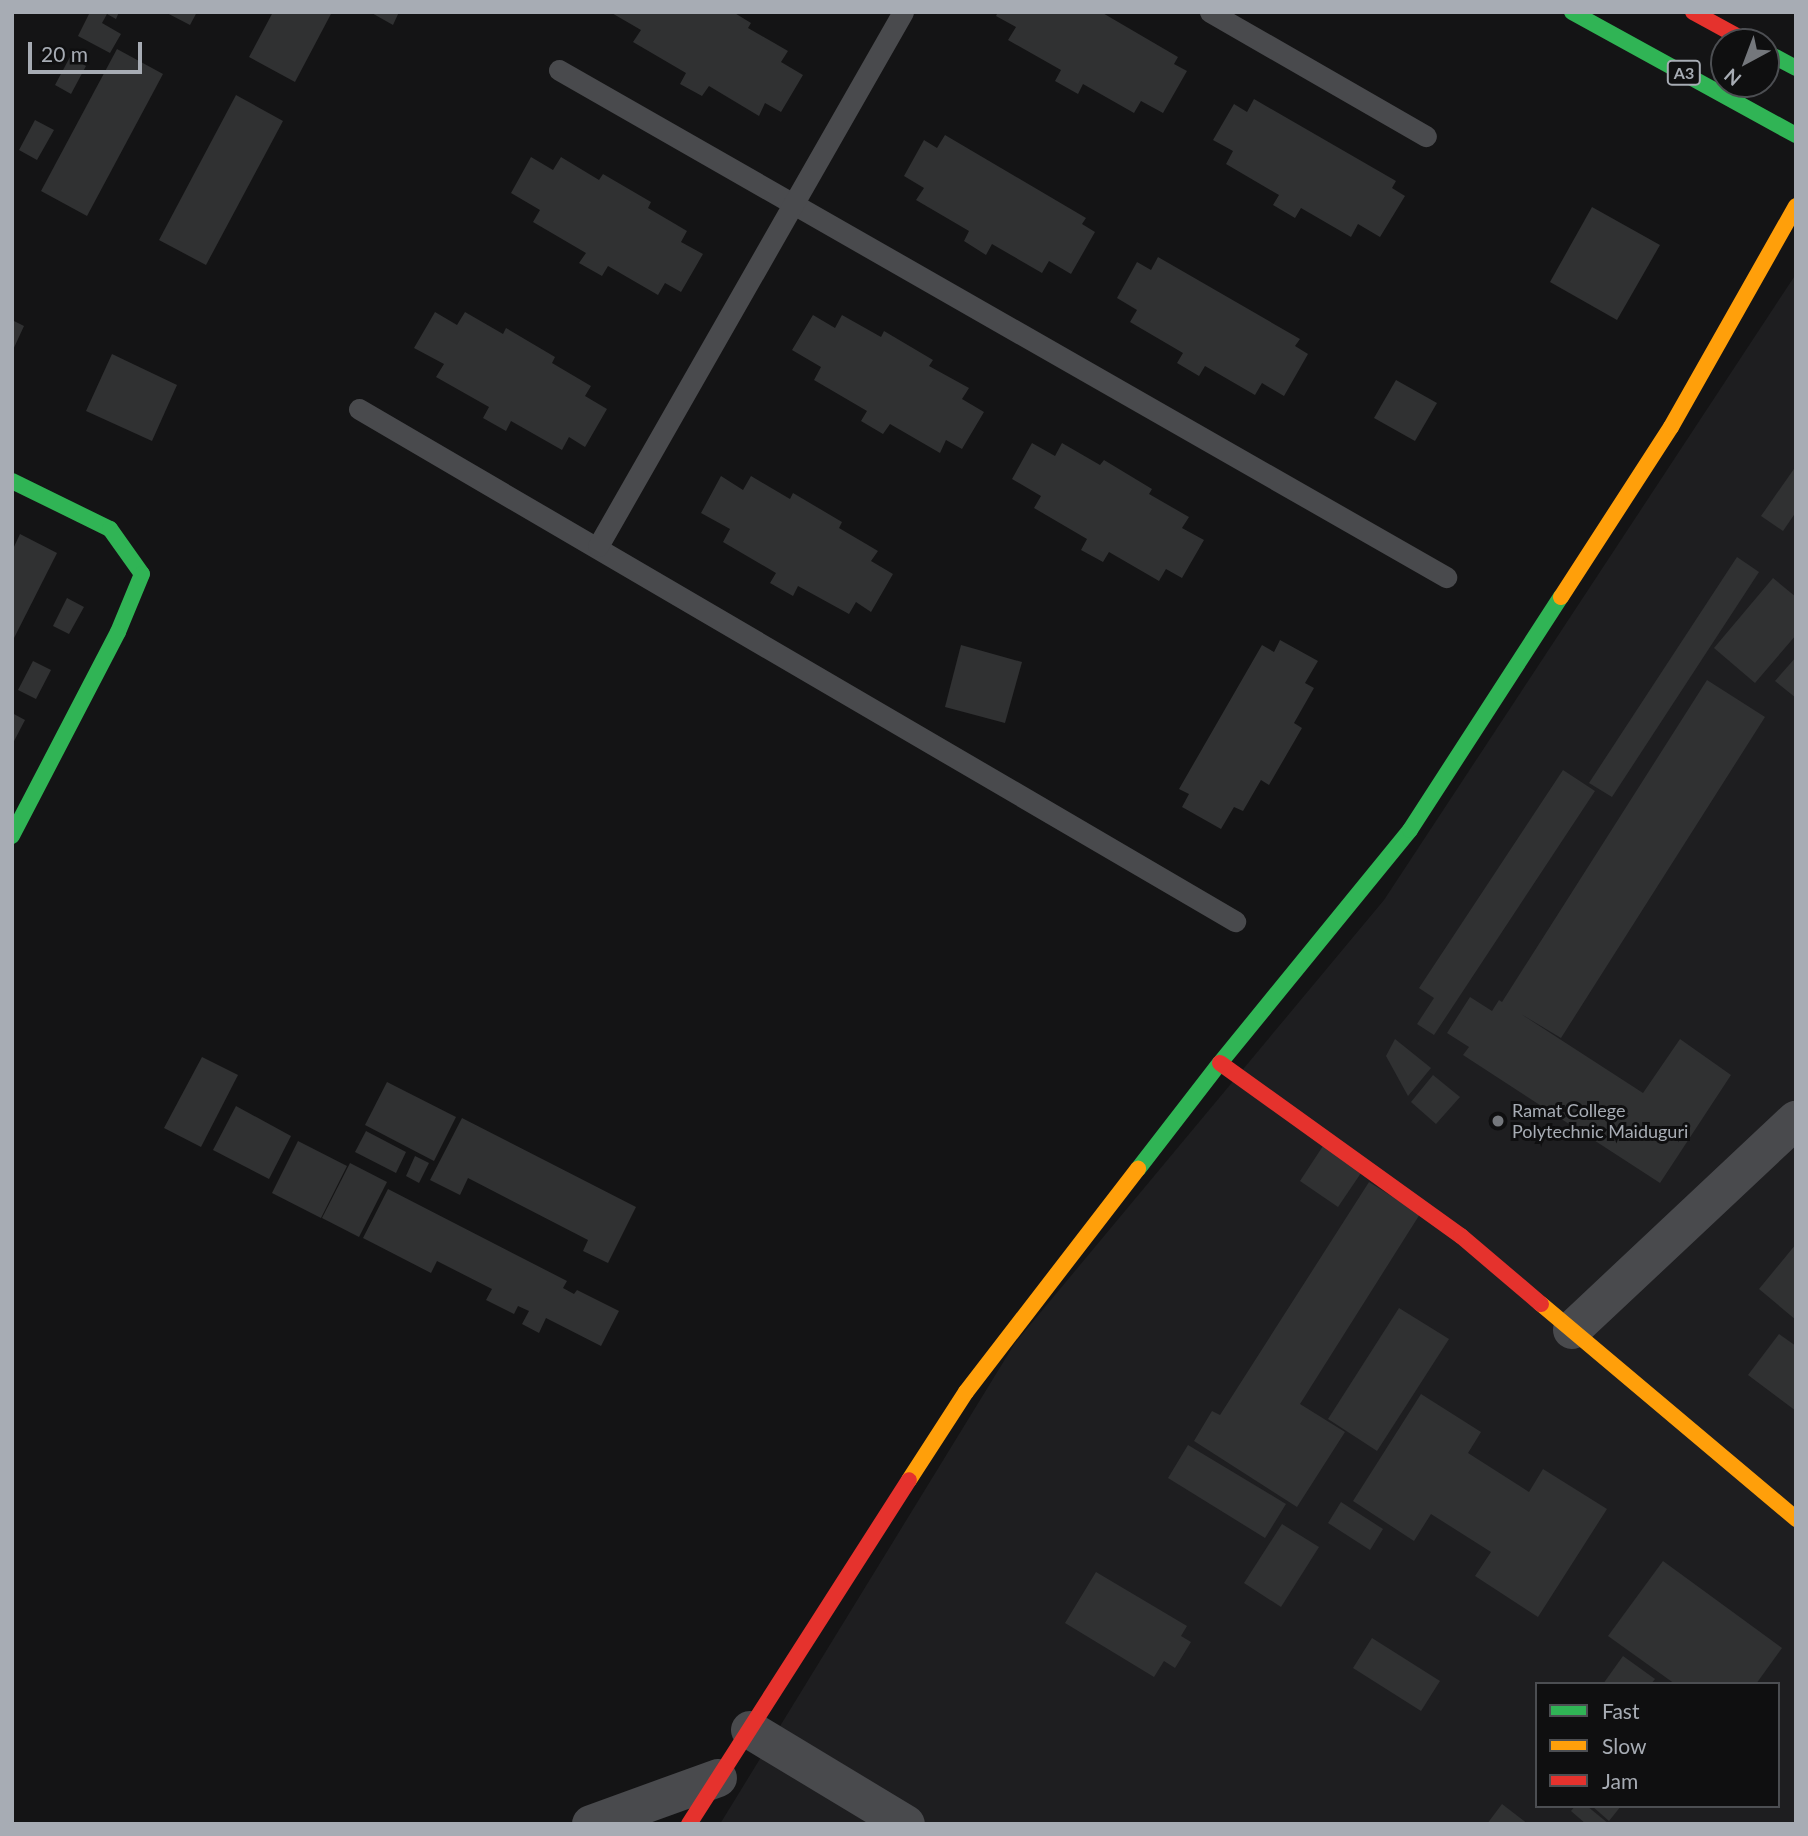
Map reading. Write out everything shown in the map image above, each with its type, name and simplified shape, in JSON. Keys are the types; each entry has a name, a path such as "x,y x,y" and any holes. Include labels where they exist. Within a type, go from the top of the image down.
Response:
{"main road":[{"name":"A3","path":"1572,12 1796,135"},
{"path":"1693,12 1722,28"},
{"path":"1780,59 1796,68"},
{"path":"689,1824 966,1392 1220,1063 1410,830 1671,427 1796,206"},
{"path":"12,481 110,529 142,574 118,632 12,836"},
{"path":"1220,1063 1461,1236 1796,1519"}],"street":[{"path":"1572,1330 1796,1120"},
{"path":"750,1730 906,1824"},
{"path":"591,1824 718,1778"}],"lane":[{"path":"598,546 796,204 903,12"},
{"path":"1210,12 1426,136"},
{"path":"559,70 1446,577"},
{"path":"359,408 1236,921"}],"shaded area":[{"name":"Ramat College Polytechnic Maiduguri","path":"1796,274 1796,1824 720,1824 1015,1343 1384,900"}],"building":[{"path":"90,12 119,12 116,19 107,14 102,23 121,34 110,53 78,36"},
{"path":"165,12 197,12 190,25"},
{"path":"273,12 332,12 295,82 249,57"},
{"path":"370,12 399,12 393,25"},
{"path":"610,12 733,12 751,23 748,28 788,51 781,62 803,75 781,112 765,103 759,116 709,86 702,96 680,84 686,73 633,42 641,30"},
{"path":"998,12 1101,12 1178,57 1174,64 1187,71 1163,113 1141,101 1134,113 1083,84 1078,94 1055,81 1061,70 1008,40 1016,27 996,16"},
{"path":"117,49 163,74 87,216 41,191"},
{"path":"70,57 86,66 71,94 55,85"},
{"path":"236,95 283,121 206,265 159,240"},
{"path":"1254,99 1396,181 1392,188 1405,196 1380,237 1358,224 1351,237 1301,208 1295,218 1273,205 1279,195 1226,164 1233,151 1213,140 1234,104 1247,112"},
{"path":"35,120 54,130 37,160 19,150"},
{"path":"945,135 1086,218 1082,224 1095,232 1071,274 1049,261 1042,273 992,244 986,255 964,241 969,231 916,200 924,188 904,176 924,140 937,148"},
{"path":"531,157 553,170 561,157 599,180 603,174 651,202 648,208 687,231 681,242 703,254 681,292 665,283 658,295 608,266 602,276 579,263 586,253 533,222 540,210 511,193"},
{"path":"1592,207 1660,245 1617,320 1550,282"},
{"path":"1158,257 1300,339 1295,346 1308,354 1284,396 1262,383 1255,395 1205,366 1199,376 1177,363 1183,353 1130,322 1137,310 1117,298 1137,262 1151,270"},
{"path":"435,312 457,325 465,312 503,334 506,328 555,357 552,363 591,386 585,396 607,409 585,447 569,437 562,450 511,421 506,431 483,418 489,407 436,377 444,364 414,348"},
{"path":"813,315 835,328 842,315 881,337 884,331 933,360 929,366 969,388 962,399 984,412 962,449 946,440 940,453 890,424 883,434 861,421 867,411 814,380 821,367 792,350"},
{"path":"12,320 24,326 12,352"},
{"path":"112,354 177,385 152,441 86,411"},
{"path":"1396,380 1437,403 1415,441 1374,418"},
{"path":"1032,443 1055,456 1062,443 1100,465 1104,460 1152,489 1149,494 1189,517 1182,528 1204,540 1182,578 1166,569 1159,581 1109,552 1103,562 1081,550 1087,539 1034,508 1041,496 1012,479"},
{"path":"1796,466 1796,512 1783,531 1761,516"},
{"path":"721,476 743,490 751,476 790,499 793,493 842,522 839,528 878,551 871,561 893,574 871,612 856,602 849,614 798,586 793,596 770,583 776,573 723,542 730,529 701,513"},
{"path":"20,534 57,553 12,642 12,551"},
{"path":"1737,557 1759,572 1612,797 1589,783"},
{"path":"1773,578 1796,597 1796,635 1755,683 1714,648"},
{"path":"67,598 84,607 69,634 53,626"},
{"path":"1280,640 1318,661 1305,683 1314,688 1294,723 1302,728 1269,785 1261,780 1243,811 1234,807 1221,829 1182,807 1189,794 1179,789 1262,645 1274,652"},
{"path":"961,645 1022,662 1005,723 945,707"},
{"path":"1796,657 1796,698 1775,681"},
{"path":"33,661 51,670 36,699 18,690"},
{"path":"1707,680 1765,717 1561,1038 1521,1014 1643,1093 1680,1039 1731,1075 1660,1183 1463,1055 1469,1047 1447,1033 1470,997 1492,1011 1499,1000 1502,1002"},
{"path":"12,713 25,720 12,745"},
{"path":"1563,770 1595,791 1434,1035 1417,1024 1434,998 1419,988"},
{"path":"1395,1039 1431,1068 1408,1096 1386,1056"},
{"path":"202,1057 238,1075 201,1147 164,1128"},
{"path":"1433,1075 1460,1097 1436,1124 1411,1102"},
{"path":"387,1082 456,1117 434,1161 365,1125"},
{"path":"236,1106 291,1136 269,1179 213,1150"},
{"path":"462,1118 636,1207 608,1263 583,1251 588,1240 468,1178 460,1195 430,1180"},
{"path":"366,1131 406,1152 396,1173 355,1152"},
{"path":"298,1141 347,1166 321,1218 272,1193"},
{"path":"1323,1146 1361,1173 1338,1207 1300,1181"},
{"path":"415,1156 429,1163 419,1183 406,1176"},
{"path":"350,1163 387,1182 359,1237 322,1218"},
{"path":"1369,1182 1420,1214 1300,1404 1345,1432 1297,1507 1194,1441 1212,1411 1220,1415"},
{"path":"388,1189 567,1281 563,1288 574,1294 577,1290 619,1311 601,1346 546,1318 539,1333 522,1324 529,1311 518,1306 514,1314 486,1300 492,1289 437,1261 431,1273 363,1238"},
{"path":"1796,1244 1796,1320 1759,1289"},
{"path":"1399,1308 1449,1339 1377,1451 1328,1419"},
{"path":"1779,1334 1796,1346 1796,1411 1748,1375"},
{"path":"1421,1394 1481,1432 1468,1453 1529,1492 1543,1469 1607,1509 1538,1617 1475,1576 1491,1552 1431,1514 1414,1541 1353,1501"},
{"path":"1188,1445 1286,1504 1265,1538 1168,1478"},
{"path":"1341,1502 1383,1529 1370,1550 1328,1523"},
{"path":"1282,1524 1319,1547 1281,1607 1244,1583"},
{"path":"1663,1561 1782,1648 1757,1682 1672,1682 1608,1636"},
{"path":"1096,1572 1187,1626 1181,1636 1191,1642 1175,1668 1164,1661 1154,1677 1065,1623"},
{"path":"1372,1638 1440,1681 1421,1711 1353,1668"},
{"path":"1623,1656 1655,1679 1653,1682 1604,1682"},
{"path":"1502,1804 1528,1824 1487,1824"},
{"path":"1573,1808 1589,1808 1609,1824 1586,1824 1571,1811"},
{"path":"1594,1808 1619,1808 1609,1821"}],"traffic: fast":[{"path":"1572,12 1796,135"},
{"path":"1780,59 1796,68"},
{"path":"12,481 110,529 142,574 118,632 12,836"},
{"path":"1138,1169 1220,1063 1410,830 1561,597"}],"traffic: slow":[{"path":"1561,597 1671,427 1796,206"},
{"path":"909,1480 966,1392 1138,1169"},
{"path":"1541,1304 1796,1519"}],"traffic: jam":[{"path":"1693,12 1722,28"},
{"path":"1220,1063 1461,1236 1541,1304"},
{"path":"689,1824 909,1480"}],"place":[{"name":"Ramat College Polytechnic Maiduguri","path":"1498,1121"}]}
